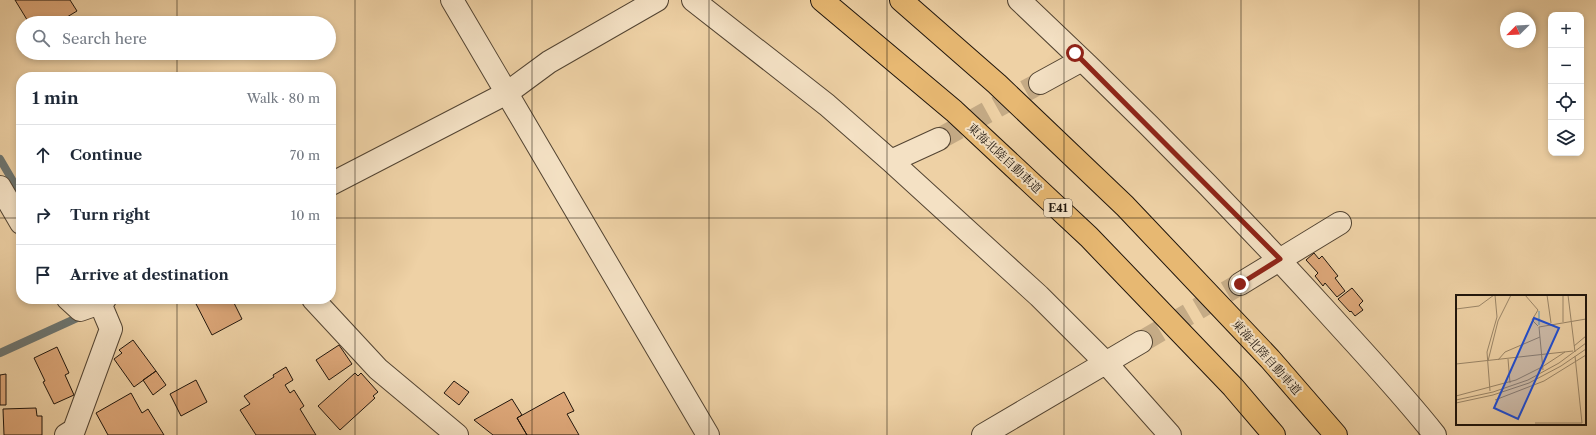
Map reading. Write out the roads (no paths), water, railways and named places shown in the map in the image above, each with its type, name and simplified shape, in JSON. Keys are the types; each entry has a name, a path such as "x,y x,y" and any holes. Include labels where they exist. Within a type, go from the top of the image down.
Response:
{"highway":[{"name":"東海北陸自動車道","path":"822,0 954,111 1089,238 1234,388 1274,435"},
{"name":"東海北陸自動車道","path":"901,0 997,84 1125,206 1270,359 1336,435"}],"street":[{"path":"452,0 708,435"},
{"path":"336,181 507,93 549,62 657,0"},
{"path":"693,0 827,105 891,161 1039,296 1106,363 1170,435"},
{"path":"1019,0 1082,60 1280,259 1408,402 1435,435"},
{"path":"1040,83 1082,60"},
{"path":"891,161 939,139"},
{"path":"0,187 16,214"},
{"path":"1240,284 1340,223"},
{"path":"73,304 80,310 95,304"},
{"path":"66,435 74,430 111,329 104,304"},
{"path":"318,304 378,369 456,435"},
{"path":"983,435 1141,342"}],"waterway":[{"path":"0,159 16,186"},
{"path":"0,353 77,318"}],"tunnel":[{"path":"939,139 1040,83"},
{"path":"1141,342 1240,284"}]}
